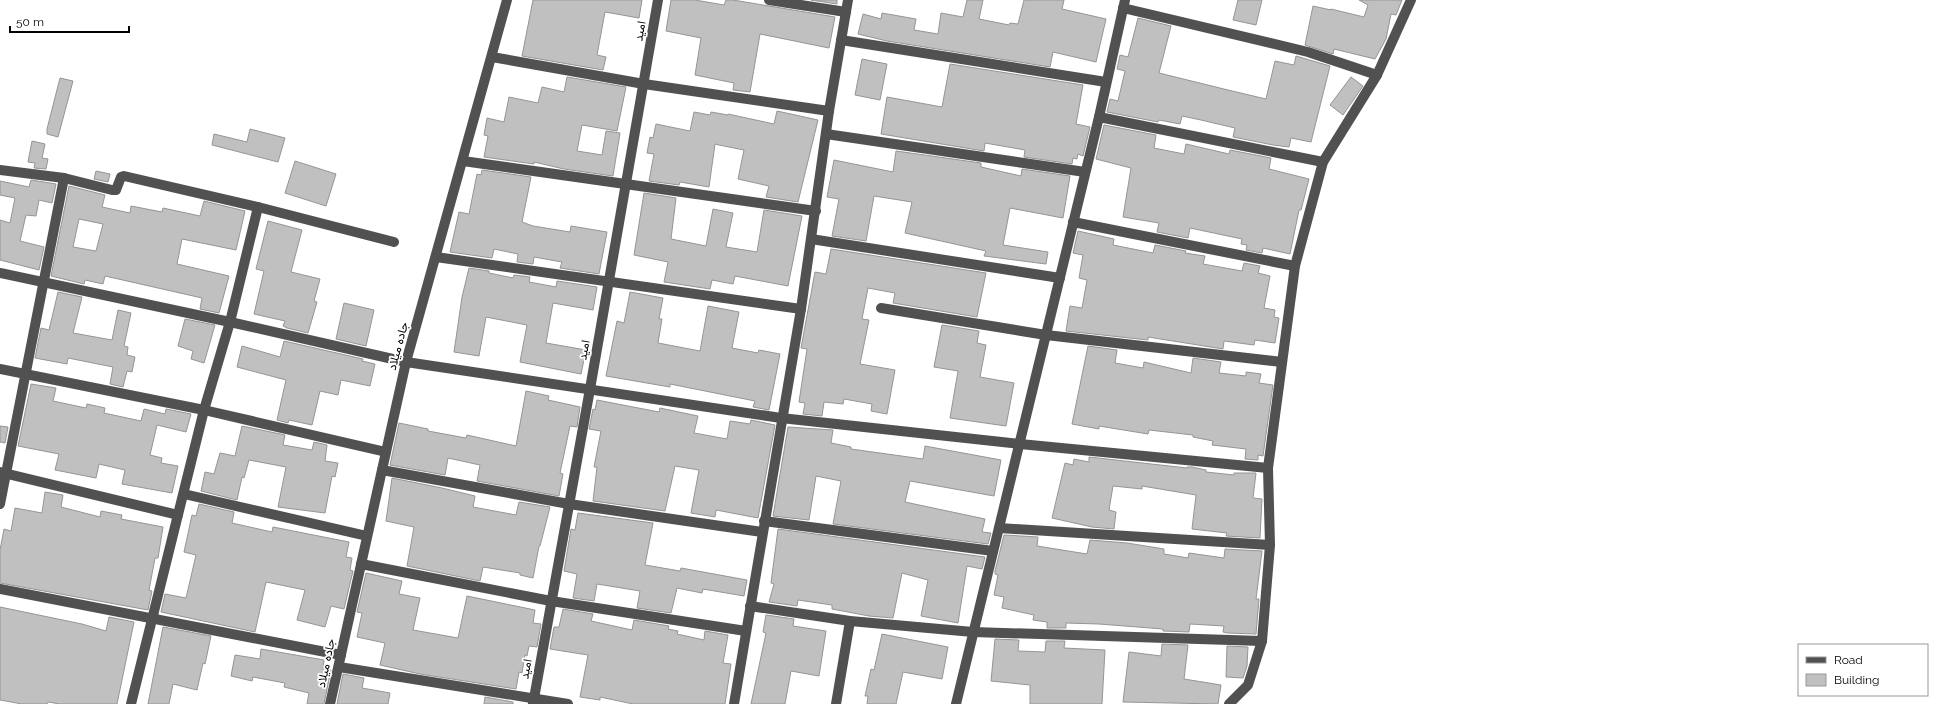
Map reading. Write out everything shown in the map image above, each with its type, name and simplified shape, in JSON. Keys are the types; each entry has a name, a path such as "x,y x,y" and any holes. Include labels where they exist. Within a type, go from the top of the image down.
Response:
{"street":[{"name":"جاده میلاد","path":"330,704 406,362 507,0"},
{"name":"امید","path":"533,701 590,389 658,0"},
{"path":"769,0 846,12"},
{"path":"734,704 781,418 801,309 829,111 848,0"},
{"path":"1229,704 1248,685 1262,641 1270,545 1268,468 1295,266 1322,162 1377,75 1411,0"},
{"path":"956,704 1099,117 1124,4 1308,52 1377,75"},
{"path":"841,40 1106,82"},
{"path":"492,57 644,84 829,111"},
{"path":"1099,117 1322,162"},
{"path":"826,134 1085,172"},
{"path":"463,161 816,211"},
{"path":"0,170 64,178 116,190 121,177 124,176 258,207 394,242"},
{"path":"0,504 3,473 26,375 64,178"},
{"path":"131,704 204,410 230,322 258,207"},
{"path":"1073,222 1295,266"},
{"path":"811,239 1060,278"},
{"path":"436,257 801,309"},
{"path":"0,273 230,322 406,362 781,418 1020,444 1268,468"},
{"path":"881,308 1046,334 1282,362"},
{"path":"0,369 204,410 386,452"},
{"path":"382,470 569,504 762,532"},
{"path":"3,473 178,515"},
{"path":"184,494 367,536"},
{"path":"764,521 993,551"},
{"path":"998,528 1270,545"},
{"path":"361,564 551,600 746,631"},
{"path":"0,589 341,655"},
{"path":"750,606 850,621 973,632 1262,641"},
{"path":"836,704 850,621"},
{"path":"339,667 533,701 568,704"}],"building":[{"path":"533,0 642,0 639,18 605,12 597,55 606,57 603,70 522,56"},
{"path":"671,0 695,0 724,5 726,0 733,0 835,17 829,48 760,34 750,92 733,90 734,83 695,75 701,38 666,31"},
{"path":"811,0 837,0 837,4"},
{"path":"967,0 983,0 979,19 1009,25 1010,23 1018,24 1024,0 1064,0 1062,9 1106,19 1096,62 1053,52 1050,67 887,41 858,34 863,14 881,19 882,13 916,19 914,30 938,34 941,13 963,17"},
{"path":"1238,0 1262,0 1256,25 1233,20"},
{"path":"1359,0 1402,0 1396,15 1391,14 1386,39 1375,59 1334,49 1333,54 1305,45 1313,6 1364,17 1368,5"},
{"path":"1138,18 1171,26 1159,73 1266,99 1275,61 1294,65 1296,56 1330,66 1311,142 1291,138 1289,147 1273,145 1233,137 1235,128 1182,116 1180,124 1159,120 1158,122 1107,112 1110,99 1118,101 1125,71 1117,69 1120,55 1128,57"},
{"path":"862,59 887,64 880,100 855,95"},
{"path":"950,64 1083,85 1076,124 1090,127 1083,156 1078,154 1077,159 1073,158 1072,164 1024,157 1025,150 985,143 984,151 881,134 887,97 942,107"},
{"path":"567,77 626,87 617,131 582,125 577,151 602,155 606,131 620,133 613,176 564,169 534,162 534,164 484,157 488,136 484,135 487,118 504,122 509,97 538,103 542,87 564,92"},
{"path":"1351,77 1363,86 1343,115 1330,105"},
{"path":"60,78 73,81 58,137 47,134 47,129"},
{"path":"777,111 818,120 798,202 766,197 769,186 738,179 744,150 715,144 709,187 680,182 679,185 649,181 654,154 647,153 650,137 653,138 656,124 690,131 694,112 710,115 711,112 728,114 774,124"},
{"path":"1104,125 1156,135 1154,148 1184,154 1186,144 1229,154 1230,150 1271,158 1269,169 1309,179 1301,210 1299,210 1290,254 1263,248 1262,253 1246,250 1247,245 1241,244 1242,239 1190,228 1188,238 1157,232 1159,223 1123,217 1131,168 1096,159"},
{"path":"250,129 285,138 278,162 212,145 214,134 247,142"},
{"path":"32,141 45,144 42,158 48,159 46,169 34,168 35,163 28,162"},
{"path":"896,151 981,163 981,167 1021,176 1022,169 1070,176 1063,218 1010,208 1003,245 1048,252 1046,264 984,256 986,251 905,233 912,202 874,196 866,241 832,236 839,199 827,197 834,160 893,172"},
{"path":"295,161 336,174 326,206 285,193"},
{"path":"482,170 531,177 522,222 533,226 570,232 571,226 607,232 599,274 560,268 562,262 534,257 533,264 517,262 518,254 494,249 492,258 450,252 459,212 469,214 477,174 481,175"},
{"path":"96,171 110,174 108,182 94,179"},
{"path":"31,180 56,184 52,203 39,200 36,216 26,215 20,241 44,247 39,270 0,260 0,220 10,223 15,198 0,195 0,181 29,187"},
{"path":"69,186 105,195 102,207 130,213 131,206 162,212 163,208 200,216 204,201 245,211 236,250 182,239 177,264 229,276 219,313 200,309 202,298 105,276 103,284 85,280 84,284 51,276","holes":["79,219 103,224 96,251 73,247"]},
{"path":"644,193 676,198 671,239 706,246 713,209 733,213 726,247 757,252 764,210 802,216 788,286 735,276 733,284 712,280 710,289 664,282 668,262 634,255"},
{"path":"268,221 302,230 291,272 320,279 314,301 317,302 308,333 283,326 285,321 254,314 264,271 256,269"},
{"path":"1078,231 1114,239 1113,245 1153,253 1155,245 1186,251 1185,253 1205,256 1203,264 1242,271 1244,263 1260,266 1258,273 1270,276 1264,308 1275,310 1274,317 1279,318 1275,343 1255,340 1254,345 1224,341 1223,349 1148,337 1148,340 1066,331 1070,306 1082,308 1087,280 1079,278 1083,255 1073,253"},
{"path":"831,249 986,273 977,317 893,303 895,293 868,288 862,319 869,320 860,364 895,370 887,414 871,411 872,404 844,399 843,404 824,402 822,416 803,414 805,403 799,402 807,349 801,348 815,272 826,274"},
{"path":"469,268 489,271 489,273 513,278 514,275 530,277 529,282 556,287 557,281 597,287 593,310 553,303 546,343 586,350 581,374 520,362 527,325 486,317 479,356 454,352 462,297"},
{"path":"58,292 82,297 73,333 112,340 118,310 131,313 124,346 128,347 127,355 135,357 132,372 127,371 123,387 110,384 113,367 68,358 67,364 35,358 41,328 49,330"},
{"path":"630,292 663,298 659,319 662,319 658,343 700,351 708,306 739,312 732,348 758,353 759,350 780,354 769,410 753,407 755,401 670,384 670,387 606,376 617,321 624,323"},
{"path":"344,303 374,310 366,346 336,339"},
{"path":"185,319 215,325 204,363 191,359 193,351 178,346"},
{"path":"942,325 979,331 977,343 986,345 980,377 1014,383 1006,426 950,418 958,371 934,367"},
{"path":"284,341 363,359 362,361 375,364 370,386 341,380 338,395 320,391 312,425 289,420 288,423 277,420 286,380 237,367 242,346 280,357"},
{"path":"1088,346 1117,350 1115,363 1143,368 1144,362 1191,373 1193,358 1221,362 1219,373 1246,376 1246,372 1261,374 1259,383 1273,385 1263,456 1258,455 1258,460 1245,459 1246,449 1212,445 1213,441 1193,437 1193,435 1149,430 1148,434 1099,426 1099,429 1072,424"},
{"path":"31,384 56,388 53,401 86,408 87,404 105,408 104,413 141,421 144,409 165,414 166,409 191,414 186,432 157,425 150,455 162,458 161,463 178,466 172,493 122,484 125,470 99,464 96,478 55,470 59,454 18,446"},
{"path":"526,391 549,396 548,400 580,407 577,427 570,426 560,473 563,474 559,496 477,481 480,465 448,458 445,475 390,465 399,423 428,429 428,431 466,438 467,435 516,446"},
{"path":"597,400 659,412 660,408 698,416 694,433 727,439 730,421 750,424 751,420 775,425 758,518 716,510 715,517 691,513 699,470 675,466 665,511 593,501 597,467 594,467 601,431 589,429 593,409 595,410"},
{"path":"0,426 8,427 5,443 0,442"},
{"path":"242,426 285,435 283,445 312,450 314,442 327,445 325,461 338,463 335,477 332,476 325,513 278,507 286,467 249,460 244,478 242,477 237,500 201,491 205,472 214,474 220,453 235,456"},
{"path":"788,427 833,430 831,443 851,447 851,449 923,459 925,446 1001,460 994,496 910,481 905,502 985,519 982,532 991,533 988,544 833,524 841,481 816,476 809,520 773,516"},
{"path":"1089,457 1187,468 1192,467 1206,470 1206,472 1234,475 1234,473 1256,473 1253,498 1262,499 1260,538 1226,536 1227,533 1192,529 1196,495 1142,486 1142,489 1113,486 1109,510 1116,512 1114,529 1092,527 1052,518 1065,463 1073,465 1074,459 1089,462"},
{"path":"392,478 475,496 473,507 516,515 519,502 550,507 539,546 533,578 520,575 520,573 483,567 480,581 407,566 414,527 386,521"},
{"path":"45,492 63,495 61,507 100,517 101,511 122,515 121,519 163,527 158,558 155,558 149,590 152,591 148,610 0,583 0,550 4,529 11,531 15,508 42,513"},
{"path":"199,504 234,512 232,523 272,532 273,527 349,542 346,557 352,558 350,570 353,571 344,609 331,606 325,627 297,620 305,590 266,582 255,632 161,612 165,594 186,598 196,555 184,552 192,515 196,516"},
{"path":"578,513 653,523 645,565 680,571 681,568 747,580 744,596 703,589 702,593 677,588 671,613 637,608 640,591 597,584 594,601 573,598 577,574 564,571 571,529 575,530"},
{"path":"778,529 985,557 982,569 967,566 958,623 921,616 928,580 902,573 893,618 869,616 832,609 832,605 798,600 797,606 769,602 774,584 771,583"},
{"path":"1004,535 1038,537 1037,546 1087,554 1090,540 1127,543 1164,549 1164,554 1188,558 1189,553 1224,558 1225,549 1262,551 1256,599 1259,599 1256,634 1227,633 1223,632 1224,626 1190,624 1189,632 1163,631 1163,629 1099,624 1066,623 1066,628 1047,628 1047,622 1033,620 1034,615 1002,608 1004,597 994,595 998,575 995,574 995,571"},
{"path":"366,573 402,581 399,594 420,598 413,630 458,638 467,596 535,610 533,623 541,624 537,647 529,646 527,656 525,655 522,673 519,672 516,689 420,674 380,665 385,643 357,637 362,613 357,612"},
{"path":"0,607 82,624 106,631 109,617 134,622 117,704 60,704 48,702 47,704 22,704 0,700"},
{"path":"563,609 593,614 591,621 632,630 634,620 669,626 668,629 678,631 677,634 704,640 705,631 728,635 723,663 731,664 725,704 633,704 600,697 600,700 580,697 588,655 550,649 554,627 559,627"},
{"path":"766,615 794,619 793,626 826,631 819,676 791,671 785,704 751,704 766,633 763,632"},
{"path":"163,627 211,636 205,664 203,663 197,690 173,684 169,704 148,704"},
{"path":"882,634 948,647 942,679 903,672 896,704 867,704 868,696 865,696 871,669 874,670"},
{"path":"995,639 1019,640 1018,651 1045,652 1046,641 1065,641 1064,648 1105,650 1102,704 1030,704 1030,685 991,681"},
{"path":"1162,644 1188,645 1184,679 1221,685 1218,704 1123,702 1129,652 1161,656"},
{"path":"1227,646 1248,647 1247,666 1243,678 1226,677"},
{"path":"261,649 324,660 323,669 331,670 324,704 307,704 309,693 284,687 285,683 253,677 252,681 231,676 235,655 260,659"},
{"path":"343,674 364,678 362,688 390,693 388,704 337,704"},
{"path":"485,697 513,702 513,704 484,704"}]}
